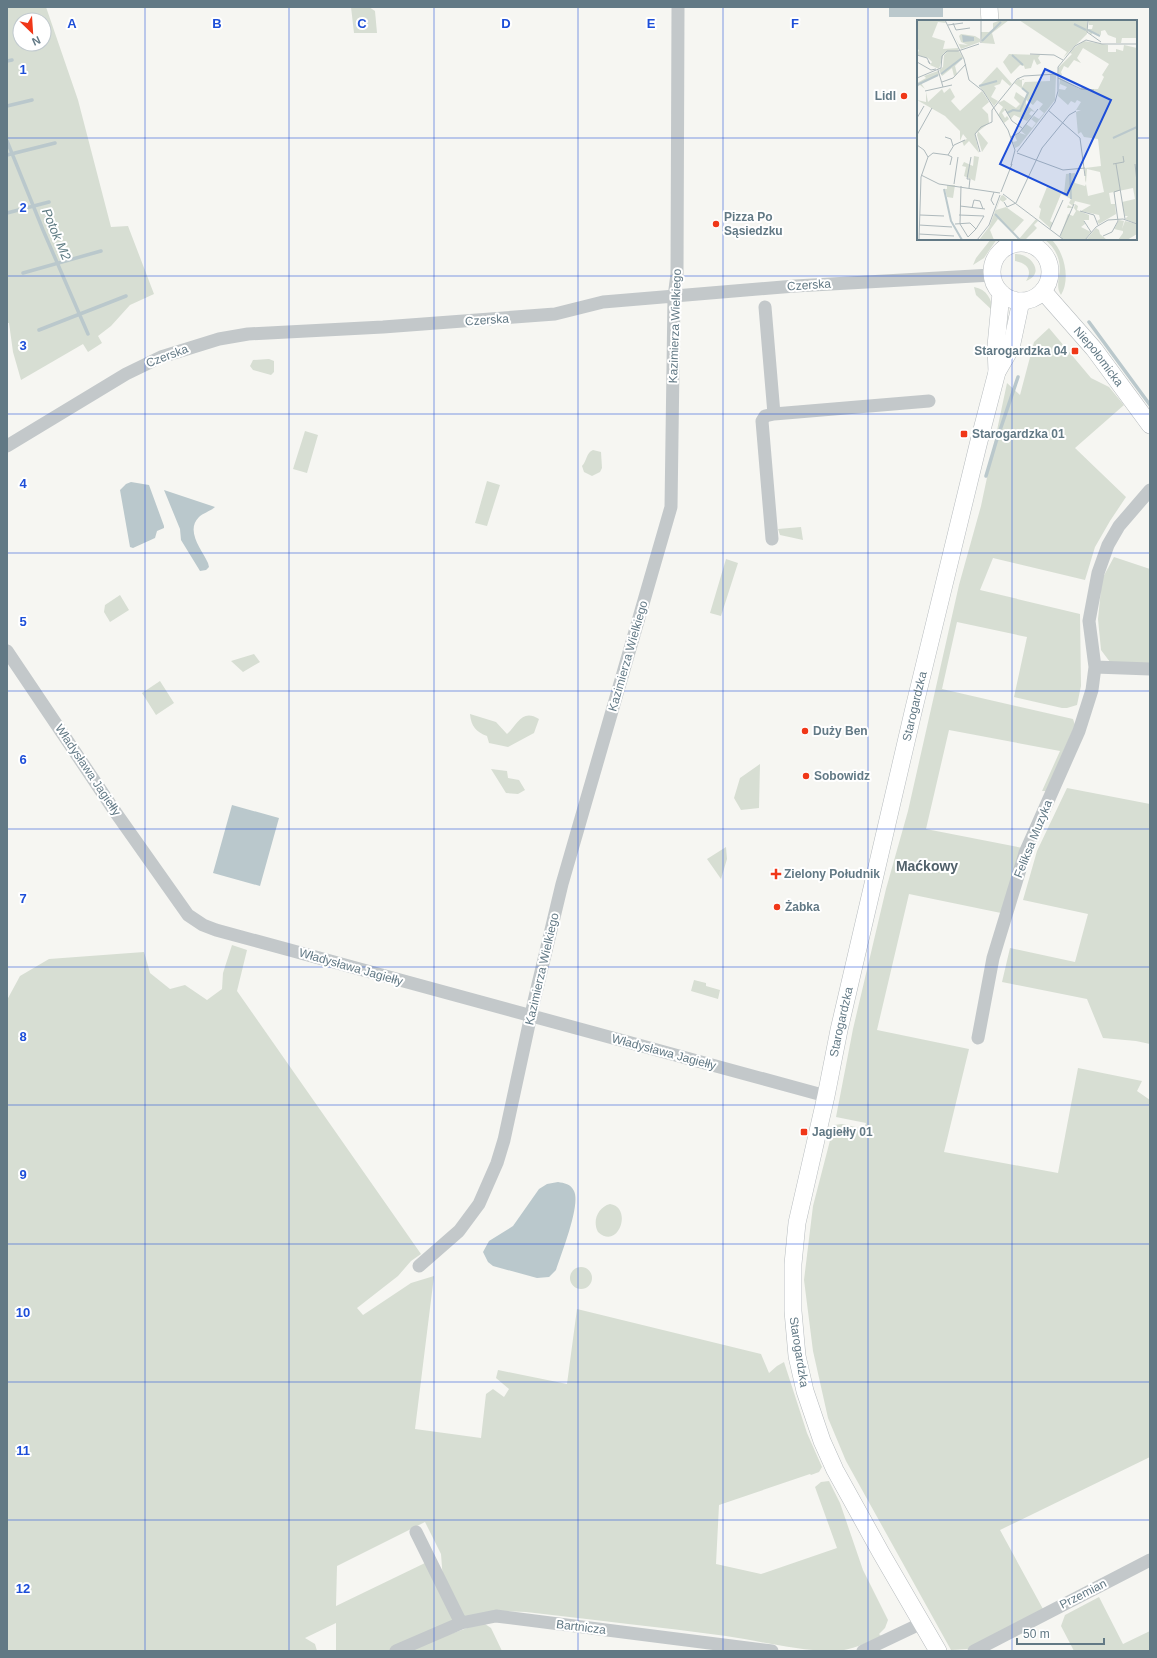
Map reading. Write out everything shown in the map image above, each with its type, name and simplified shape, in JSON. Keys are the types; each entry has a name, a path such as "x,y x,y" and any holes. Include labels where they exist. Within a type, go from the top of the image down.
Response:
{"main road":[{"path":"989,7 990,20"},
{"path":"1027,241 1044,254 1049,263 1050,272 1048,282 1043,291 1033,298 1021,301 1007,297 1001,293 995,285 992,275 992,267 995,259 1006,243 1027,241"},
{"name":"Niepołomicka","path":"1043,291 1094,349 1150,424"},
{"name":"Starogardzka","path":"997,372 996,346 1001,293"},
{"name":"Starogardzka","path":"938,1651 835,1470 822,1441 807,1398 797,1356 793,1318 792,1284 797,1223 826,1096 839,1030 914,708 997,372 1011,348 1021,301"}],"street":[{"name":"Kazimierza Wielkiego","path":"419,1266 459,1231 479,1204 492,1176 504,1140 531,1015 562,884 671,507 674,297 677,274 678,7"},
{"name":"Czerska","path":"7,446 126,374 161,357 219,339 248,334 377,328 555,314 603,302 795,286 992,275"},
{"path":"762,312 774,414"},
{"path":"772,539 765,526 762,421 765,416 929,401"},
{"name":"Feliksa Muzyka","path":"978,1038 993,958 1025,853 1079,731 1092,690 1095,667 1089,621 1098,573 1108,545 1120,526 1150,490"},
{"name":"Władysława Jagiełły","path":"7,651 116,813 188,915 203,925 216,930 826,1096"},
{"path":"1095,667 1150,669"},
{"path":"416,1532 461,1623"},
{"name":"Przemian","path":"974,1651 1150,1560"},
{"name":"Bartnicza","path":"396,1651 461,1623 496,1616 772,1651"},
{"path":"863,1651 922,1623"}],"shaded area":[{"path":"7,7 46,7 48,12 12,12 12,52 52,52 52,24 78,100 111,227 128,226 154,294 130,305 111,326 98,336 102,343 88,352 83,344 21,380 13,352 9,323 7,323"},
{"path":"351,7 369,7 375,11 377,33 354,33"},
{"path":"889,7 943,7 943,17 889,17"},
{"path":"990,240 996,240 984,258 973,265 976,258"},
{"path":"1045,240 1052,240 1056,244 1065,266 1065,281 1061,295 1058,286 1060,270 1059,260 1052,246"},
{"path":"1015,254 1026,257 1034,264 1036,269 1032,278 1026,281 1029,270 1023,263 1015,261"},
{"path":"974,287 979,288 988,296 993,311 976,295"},
{"path":"1049,328 1091,378 1109,387 1124,405 1075,448 1126,497 1095,547 1085,580 993,558 980,590 1080,614 1081,686 1077,705 1062,708 1014,697 1027,637 957,622 942,689 1073,719 1075,725 1046,791 1042,791 1060,751 949,730 926,829 1023,848 1001,913 909,894 877,1030 969,1049 944,1152 1058,1173 1078,1068 1142,1081 1137,1091 1150,1100 1150,1457 1000,1530 1043,1609 969,1649 951,1650 846,1461 828,1418 813,1351 804,1280 813,1206 834,1125 842,1124 864,1129 866,1123 836,1117 853,1029 886,889 908,811 959,585 981,506 1007,383 1020,395 1034,342"},
{"path":"269,359 274,361 274,372 271,375 253,370 250,366 253,360"},
{"path":"305,431 318,435 307,473 293,469"},
{"path":"593,450 601,452 602,468 600,472 592,476 584,472 582,466 589,453"},
{"path":"487,481 500,485 487,526 475,523"},
{"path":"131,482 149,485 164,526 164,528 157,531 155,538 133,548 130,547 120,490 126,484"},
{"path":"164,490 215,507 199,517 195,522 194,528 196,540 208,563 209,567 206,570 200,571 181,540 180,529"},
{"path":"801,527 803,540 780,535 778,529"},
{"path":"1114,557 1150,569 1150,664 1110,662 1101,650 1098,619 1102,579"},
{"path":"726,559 738,563 721,616 710,613"},
{"path":"120,595 129,610 110,622 104,612 105,605"},
{"path":"254,654 260,662 243,672 231,661"},
{"path":"160,681 174,703 156,715 142,693"},
{"path":"470,714 496,722 507,734 520,719 528,715 539,719 534,733 508,747 489,743 487,736 480,733 475,728"},
{"path":"760,764 759,808 741,810 734,798 740,778"},
{"path":"491,769 507,771 508,778 519,780 525,790 518,794 506,793"},
{"path":"1067,788 1150,804 1150,1044 1136,1041 1103,1038 1087,999 1002,982 1010,948 1075,962 1088,914 1023,900 1037,851"},
{"path":"232,805 279,818 260,886 213,873"},
{"path":"726,847 727,859 721,879 707,859"},
{"path":"232,945 247,950 237,991 421,1254 411,1261 398,1276 357,1308 363,1315 411,1283 434,1276 415,1429 481,1438 486,1394 493,1389 504,1397 509,1389 496,1378 498,1370 567,1384 577,1309 761,1354 769,1373 784,1362 807,1433 822,1467 819,1472 811,1475 810,1474 719,1505 716,1564 761,1574 837,1548 815,1487 821,1482 829,1481 840,1503 863,1570 888,1620 885,1628 879,1634 881,1636 849,1649 830,1651 800,1649 726,1636 526,1612 500,1611 463,1617 443,1580 441,1554 425,1522 337,1566 336,1606 425,1563 454,1621 391,1651 336,1651 336,1623 305,1638 315,1644 317,1651 7,1651 7,1000 20,976 49,959 144,952 150,973 170,989 185,985 207,1000 222,989 223,973"},
{"path":"694,980 706,983 706,986 720,990 718,999 691,991"},
{"path":"558,1182 567,1184 574,1191 575,1207 566,1242 556,1270 549,1277 537,1278 493,1266 488,1262 483,1252 489,1241 513,1226 539,1189 547,1184"},
{"path":"610,1204 617,1207 621,1212 622,1219 617,1232 612,1236 605,1236 598,1232 596,1228 596,1219 599,1211"},
{"path":"581,1267 589,1270 592,1278 589,1286 581,1289 573,1286 570,1278 573,1270"},
{"path":"1099,1597 1123,1644 1150,1631 1150,1651 1074,1651 1061,1626 1065,1615"},
{"path":"485,1624 491,1628 502,1651 403,1651 470,1627"}],"waterway":[{"path":"7,61 12,60"},
{"path":"7,106 32,100"},
{"name":"Potok M2","path":"7,141 43,230 88,334"},
{"path":"7,155 55,143"},
{"path":"7,213 49,202"},
{"path":"23,273 101,251"},
{"name":"Potok M2","path":"39,330 126,296"},
{"path":"1089,322 1150,405"},
{"path":"986,476 1018,377"}],"place":[{"name":"Lidl","path":"904,96"},
{"name":"Pizza Po Sąsiedzku","path":"716,224"},
{"name":"Starogardzka 04","path":"1075,351"},
{"name":"Starogardzka 01","path":"964,434"},
{"name":"Duży Ben","path":"805,731"},
{"name":"Sobowidz","path":"806,776"},
{"name":"Zielony Południk","path":"776,874"},
{"name":"Żabka","path":"777,907"},
{"name":"Jagiełły 01","path":"804,1132"}],"district":[{"name":"Maćkowy","path":"927,866"}]}
